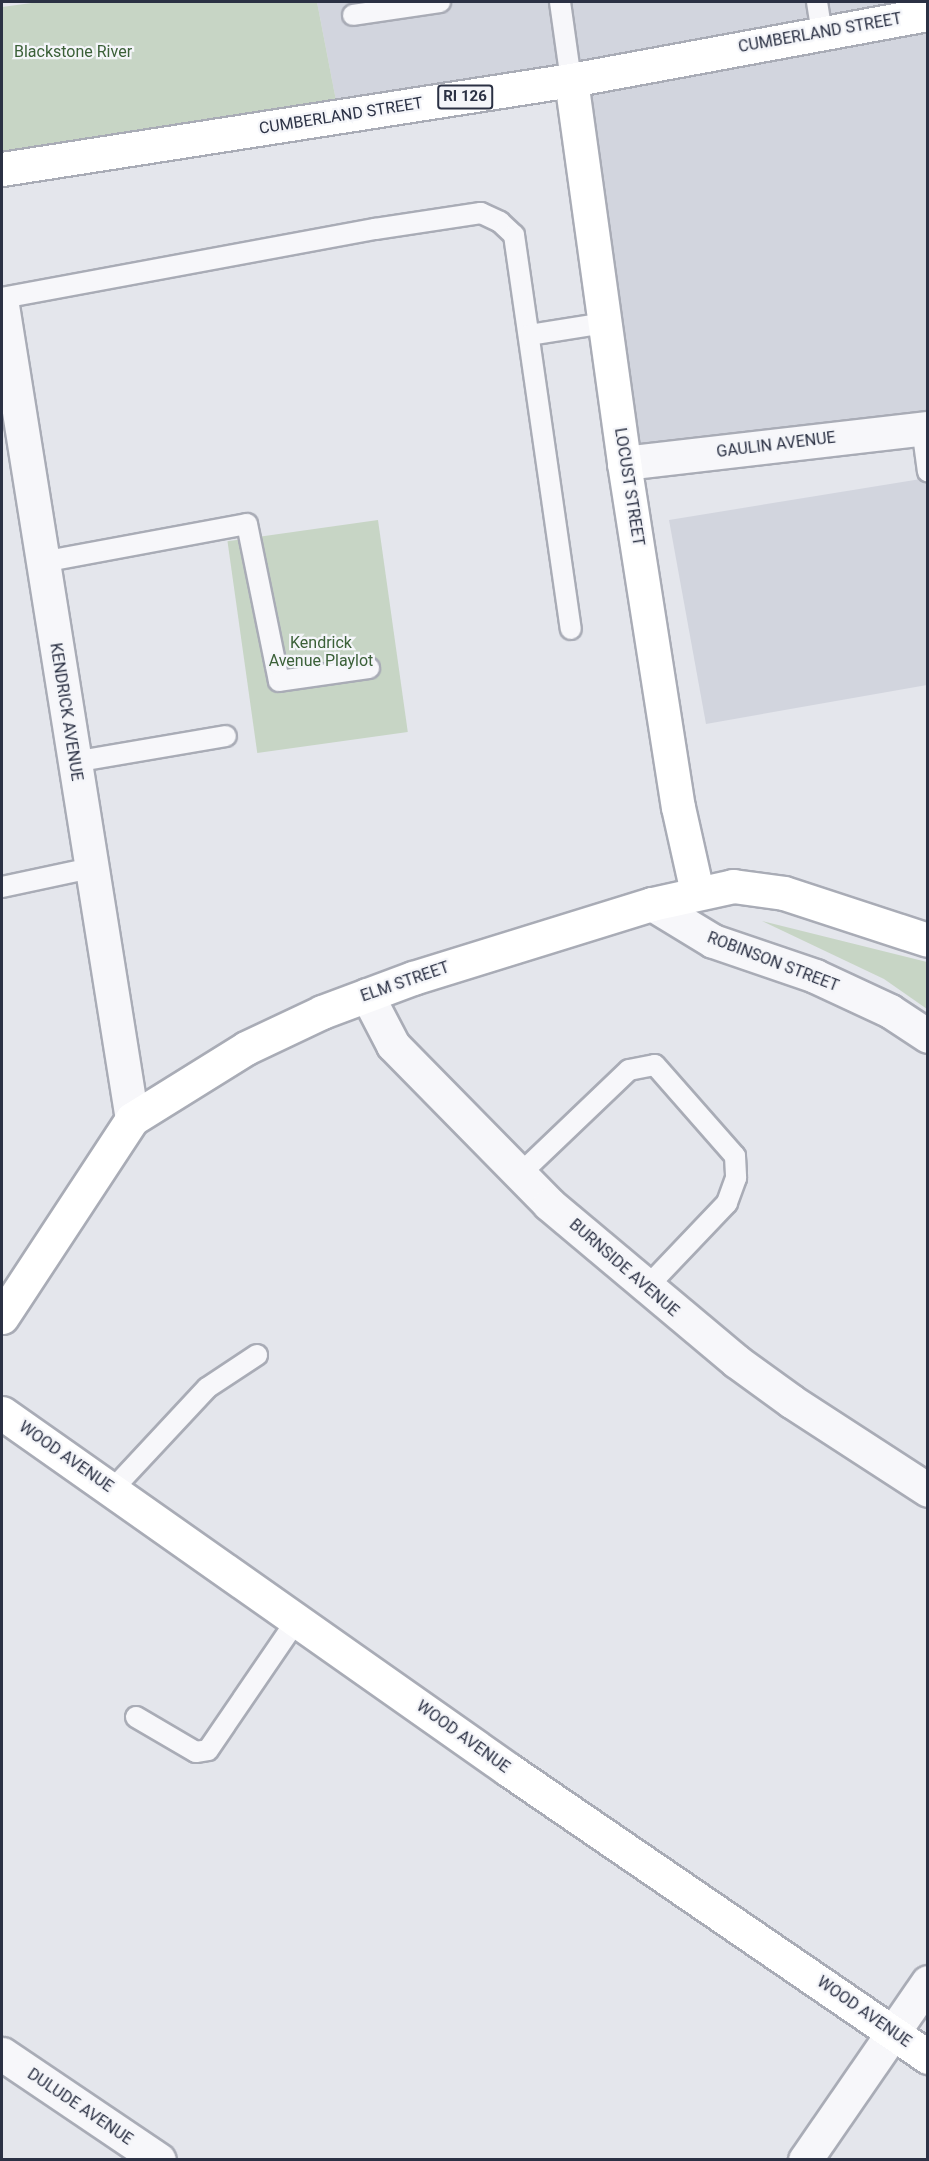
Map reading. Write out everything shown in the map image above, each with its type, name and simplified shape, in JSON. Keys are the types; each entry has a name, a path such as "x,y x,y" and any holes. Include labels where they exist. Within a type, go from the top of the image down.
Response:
{"street":[{"name":"CUMBERLAND STREET","path":"2,169 571,80 819,17 927,14"},
{"name":"LOCUST STREET","path":"571,80 624,462 678,807 697,892"},
{"name":"KENDRICK AVENUE","path":"2,305 132,1119"},
{"name":"GAULIN AVENUE","path":"624,462 925,428"},
{"name":"ELM STREET","path":"2,1317 132,1119 276,1032 367,995 652,904 697,892 732,886 759,888 927,940"},
{"name":"ROBINSON STREET","path":"652,904 713,941 814,976 890,1011 927,1036"},
{"name":"BURNSIDE AVENUE","path":"367,995 393,1045 519,1174 647,1287 790,1401 927,1490"},
{"name":"WOOD AVENUE","path":"2,1413 296,1621 927,2057"},
{"path":"805,2160 927,1982"},
{"name":"DULUDE AVENUE","path":"2,2054 159,2160"}],"lane":[{"path":"353,15 440,2"},
{"path":"560,2 571,80"},
{"path":"2,298 481,213 501,222 514,235 571,629"},
{"path":"529,334 605,323"},
{"path":"925,428 927,472"},
{"path":"42,561 247,524 279,681 369,668"},
{"path":"74,762 225,736"},
{"path":"2,887 91,868"},
{"path":"519,1174 629,1070 655,1065 735,1156 736,1178 727,1203 647,1287"},
{"path":"112,1490 207,1388 257,1355"},
{"path":"136,1717 196,1752 208,1750 296,1621"}],"shaded area":[{"path":"317,2 927,2 927,421 631,468 591,88 338,111"},
{"path":"927,478 927,685 706,724 669,520"}],"green space":[{"name":"Blackstone River","path":"39,2 317,2 338,111 2,162 2,7"},
{"name":"Kendrick Avenue Playlot","path":"378,520 408,732 257,753 227,541"},
{"path":"762,921 927,962 927,1009 884,979"}]}
